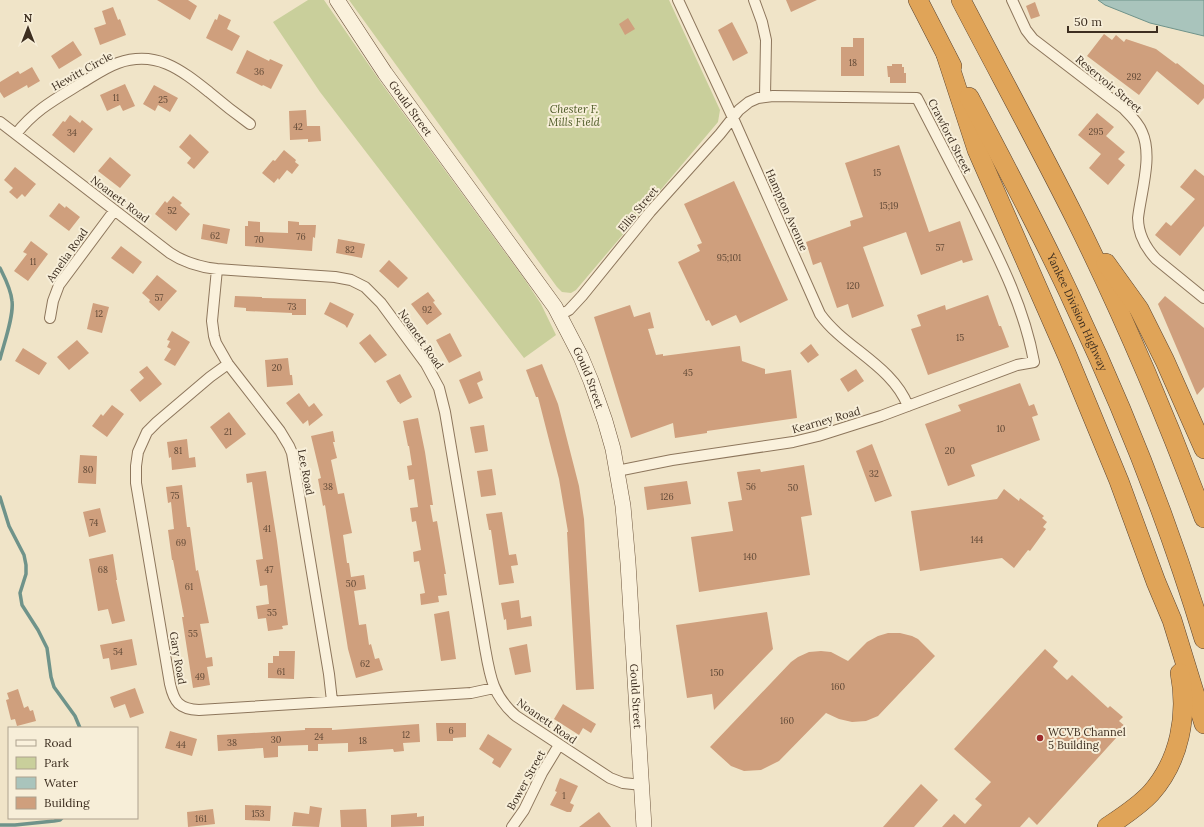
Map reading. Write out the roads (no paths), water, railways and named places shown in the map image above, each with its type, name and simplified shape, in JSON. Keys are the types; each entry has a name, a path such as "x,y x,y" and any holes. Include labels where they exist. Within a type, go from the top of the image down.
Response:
{"highway":[{"name":"Yankee Division Highway","path":"918,0 1039,231 1092,342 1155,494 1204,639"},
{"path":"961,0 1076,221 1144,366 1204,518"},
{"path":"946,55 977,150 1084,394 1172,620 1204,724"},
{"path":"1076,221 1139,309 1165,361 1204,449"},
{"path":"1107,827 1126,814 1151,793 1169,767 1179,739 1183,708 1182,679 1156,582"}],"main road":[{"name":"Gould Street","path":"337,0 390,80 560,315 591,381 605,421 617,471 623,506 628,563 644,827"}],"street":[{"name":"Hampton Avenue","path":"678,0 733,118 820,314 830,325 892,380 902,392 908,406"},
{"path":"754,0 762,22 766,40 765,96"},
{"name":"Reservoir Street","path":"1012,0 1026,30 1033,39 1123,108 1136,120 1145,141 1146,158 1138,218 1142,239 1150,253 1159,262 1204,298"},
{"name":"Hewitt Circle","path":"16,134 30,117 49,103 112,66 133,60 158,61 173,66 188,75 250,124"},
{"name":"Crawford Street","path":"733,118 739,110 749,102 765,96 917,98 1006,271 1028,334 1034,362"},
{"name":"Ellis Street","path":"560,315 569,310 582,296 650,212 733,118"},
{"name":"Noanett Road","path":"0,122 176,257 194,265 217,269 327,276 351,280 365,287 376,297 424,360 437,384 445,412 485,648 494,688 505,706 516,716 559,745 616,782 629,785 642,785"},
{"name":"Amelia Road","path":"50,318 58,285 114,210"},
{"name":"Lee Road","path":"217,269 213,328 216,343 228,364 280,431 292,453 329,674 332,701"},
{"name":"Kearney Road","path":"617,471 672,460 805,439 843,429 1017,366 1034,362"},
{"name":"Gary Road","path":"228,364 210,377 151,427 140,445 136,459 136,483 170,684 176,701 184,707 199,710 471,693 494,688"},
{"name":"Bower Street","path":"512,827 524,810 542,773 559,745"}],"water":[{"path":"1098,0 1204,0 1204,36 1150,23 1105,5"}],"waterway":[{"path":"0,268 9,288 12,307 12,314 0,359"},
{"path":"0,497 9,526 24,555 26,574 20,593 22,605 38,630 47,648 54,687 75,716 80,727"},
{"path":"0,825 15,825 61,819"}],"place":[{"name":"WCVB Channel 5 Building","path":"1040,738"}],"park label":[{"name":"Chester F. Mills Field","path":"574,115"}]}
